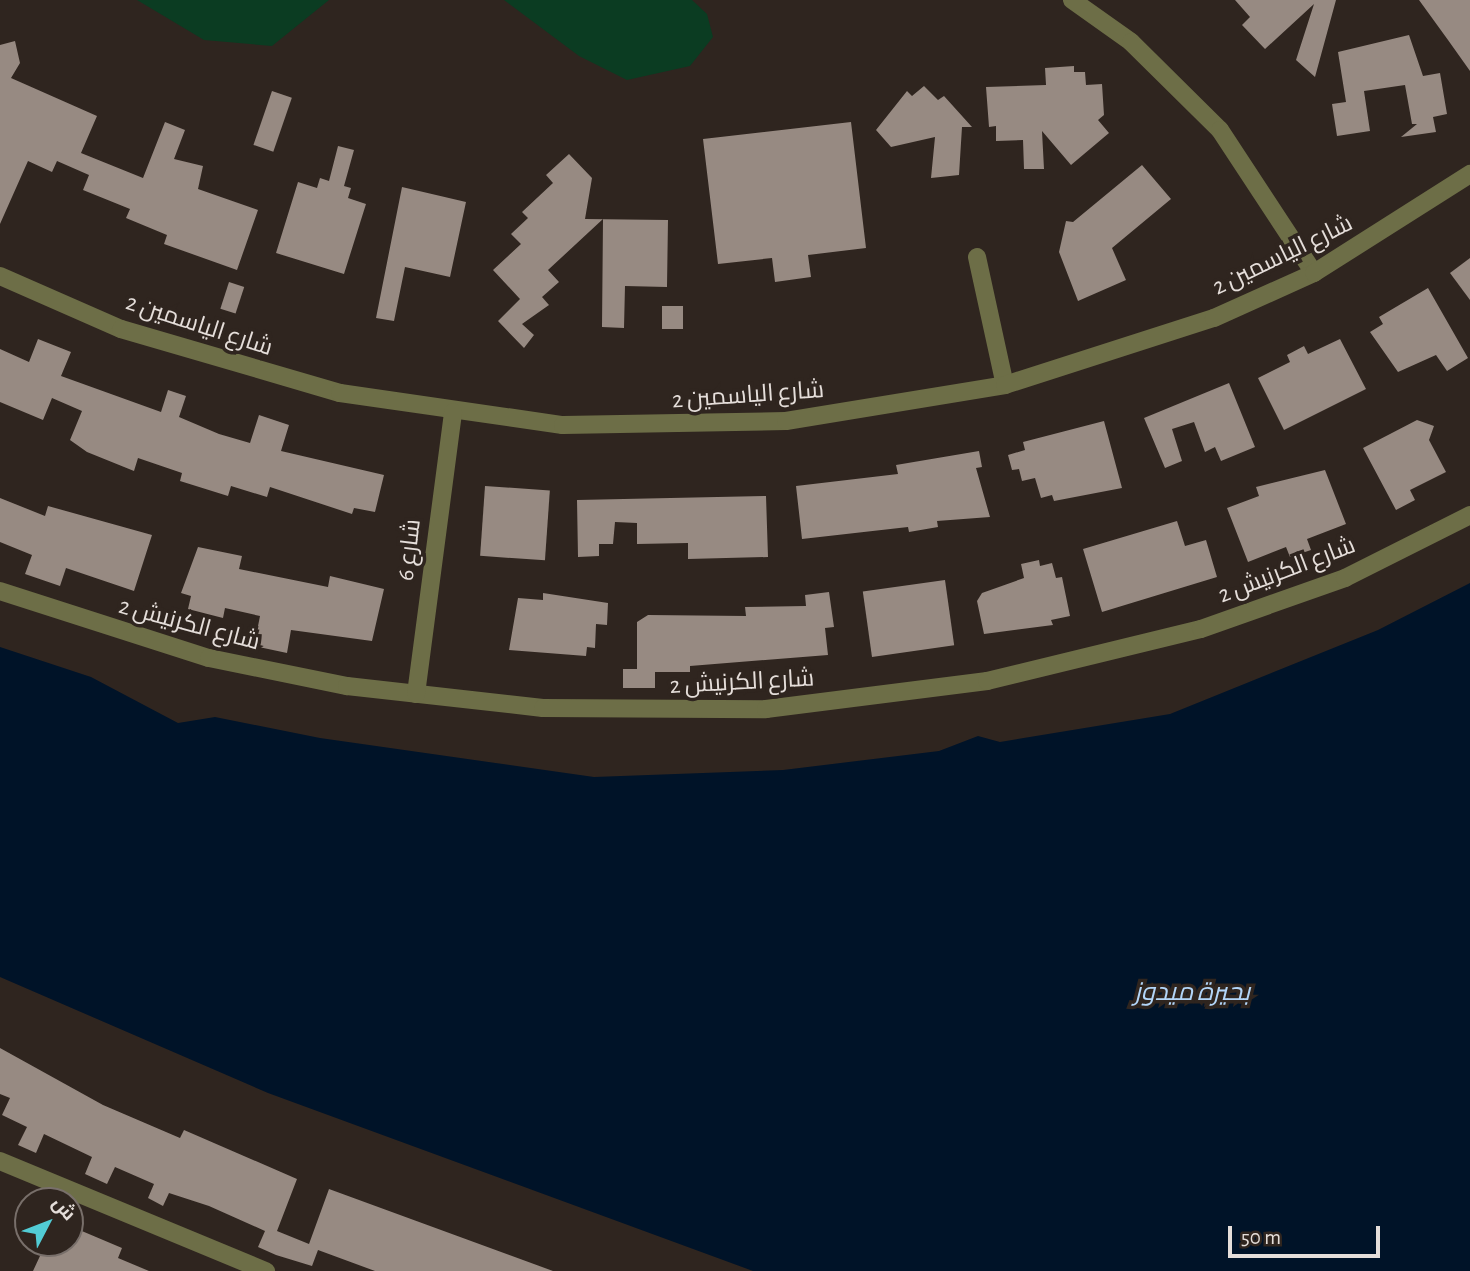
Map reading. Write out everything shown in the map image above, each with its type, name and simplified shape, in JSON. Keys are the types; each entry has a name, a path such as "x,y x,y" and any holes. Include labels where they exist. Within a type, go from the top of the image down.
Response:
{"street":[{"path":"1072,0 1131,42 1220,130 1314,273"},
{"name":"شارع الياسمين 2","path":"0,276 121,329 230,365 453,412 563,425 675,427 869,411 1005,385 1214,318 1314,273 1470,174"},
{"path":"977,257 1005,385"},
{"name":"شارع 6","path":"416,694 453,412"},
{"name":"شارع الكرنيش 2","path":"0,591 209,658 312,681 543,708 692,712 840,702 975,683 1144,645 1269,607 1345,579 1470,515"},
{"path":"1,1164 266,1271"}],"green space":[{"path":"137,0 329,0 272,46 204,40"},
{"path":"504,0 692,0 707,14 713,37 690,66 627,80 579,56"}],"water":[{"name":"بحيرة ميدوز","path":"1470,583 1470,1271 753,1271 268,1093 0,977 0,647 91,677 178,723 215,717 320,738 594,777 783,770 939,751 978,736 1000,742 1170,714 1378,630"}],"building":[{"path":"1235,0 1336,0 1315,77 1296,60 1314,4 1265,49 1242,25 1250,17"},
{"path":"1419,0 1470,0 1470,71 1448,40"},
{"path":"1409,35 1423,76 1440,73 1447,114 1433,117 1436,132 1401,137 1417,124 1412,124 1405,85 1364,91 1370,131 1337,136 1332,104 1346,102 1338,52"},
{"path":"15,41 20,63 11,78 97,116 81,153 143,178 165,122 185,130 174,159 203,166 198,189 258,210 237,270 164,244 167,235 126,218 130,209 83,190 89,175 57,161 52,172 28,161 0,224 0,45"},
{"path":"1074,66 1074,72 1085,72 1086,85 1102,84 1104,115 1098,120 1109,133 1071,165 1042,131 1044,169 1024,169 1023,140 996,141 996,126 989,127 986,87 1046,85 1045,68"},
{"path":"924,86 938,100 944,96 972,127 962,127 959,175 931,178 935,137 891,147 876,130 907,91 912,96"},
{"path":"272,91 292,98 273,152 253,145"},
{"path":"851,122 866,248 808,255 811,277 775,282 772,258 718,264 703,139"},
{"path":"338,146 354,150 344,186 351,188 348,198 366,204 344,274 276,253 298,182 317,188 320,178 329,181"},
{"path":"569,154 592,178 585,219 603,219 548,270 559,282 542,297 549,305 522,324 534,335 524,348 498,321 520,299 493,270 521,244 511,234 528,218 522,212 553,183 546,175"},
{"path":"1142,165 1171,199 1112,248 1126,280 1078,301 1059,252 1066,221 1073,222"},
{"path":"402,187 466,202 450,277 405,267 394,321 376,318"},
{"path":"603,219 668,220 667,287 625,286 624,328 602,327"},
{"path":"1470,258 1470,300 1450,273"},
{"path":"229,282 244,287 236,314 220,309"},
{"path":"1428,288 1468,358 1447,371 1436,355 1398,372 1370,332 1383,324 1379,317"},
{"path":"662,306 683,306 683,329 662,329"},
{"path":"38,339 71,352 61,376 161,412 168,390 186,396 179,417 219,434 250,443 259,415 289,425 281,451 384,475 375,512 354,508 352,514 270,487 267,497 231,486 228,496 180,481 182,473 138,458 134,471 87,452 70,440 82,411 52,398 43,420 0,402 0,349 29,362"},
{"path":"1340,339 1366,389 1284,430 1258,378 1290,362 1287,355 1304,346 1308,354"},
{"path":"1229,383 1255,447 1221,461 1215,447 1205,452 1194,422 1172,429 1182,461 1165,468 1144,418"},
{"path":"1417,420 1434,426 1429,440 1446,472 1410,490 1415,500 1396,510 1363,448"},
{"path":"1104,421 1122,488 1054,501 1052,495 1041,498 1035,478 1022,481 1019,469 1012,470 1008,455 1025,450 1023,442"},
{"path":"979,451 982,467 976,468 990,517 937,521 938,527 909,532 908,527 802,539 796,486 898,474 896,465"},
{"path":"1325,470 1346,524 1307,539 1311,550 1290,557 1286,547 1248,562 1227,508 1259,496 1256,487"},
{"path":"485,486 550,491 545,560 480,556"},
{"path":"766,496 768,557 688,559 688,543 637,544 637,523 615,522 613,544 599,544 599,556 578,557 577,500"},
{"path":"0,498 45,516 48,506 152,535 134,591 66,568 60,586 25,574 32,555 0,542"},
{"path":"1177,521 1185,546 1206,540 1217,577 1102,612 1083,549"},
{"path":"198,547 242,556 239,569 328,587 330,576 384,589 372,641 291,630 287,653 254,646 260,616 225,608 223,618 188,609 191,596 181,593"},
{"path":"1039,560 1040,566 1052,563 1056,578 1062,577 1070,616 1051,620 1053,625 984,634 977,601 982,593 1024,578 1021,564"},
{"path":"945,580 954,645 872,657 863,592"},
{"path":"829,592 834,627 825,628 828,655 690,666 690,672 655,672 655,688 623,688 623,669 637,669 637,622 648,615 746,616 745,607 806,606 805,595"},
{"path":"543,593 608,603 607,625 596,624 595,648 587,647 586,656 509,650 518,598 543,600"},
{"path":"0,1048 103,1105 180,1138 184,1130 297,1179 277,1231 309,1244 329,1189 553,1271 375,1271 318,1250 312,1266 276,1255 258,1247 265,1231 209,1206 169,1193 163,1206 148,1198 154,1184 115,1167 107,1184 85,1174 92,1157 44,1134 36,1153 18,1145 27,1127 2,1115 10,1098 0,1094"},
{"path":"84,1232 122,1248 118,1258 149,1271 33,1271 40,1257 84,1257"}]}
